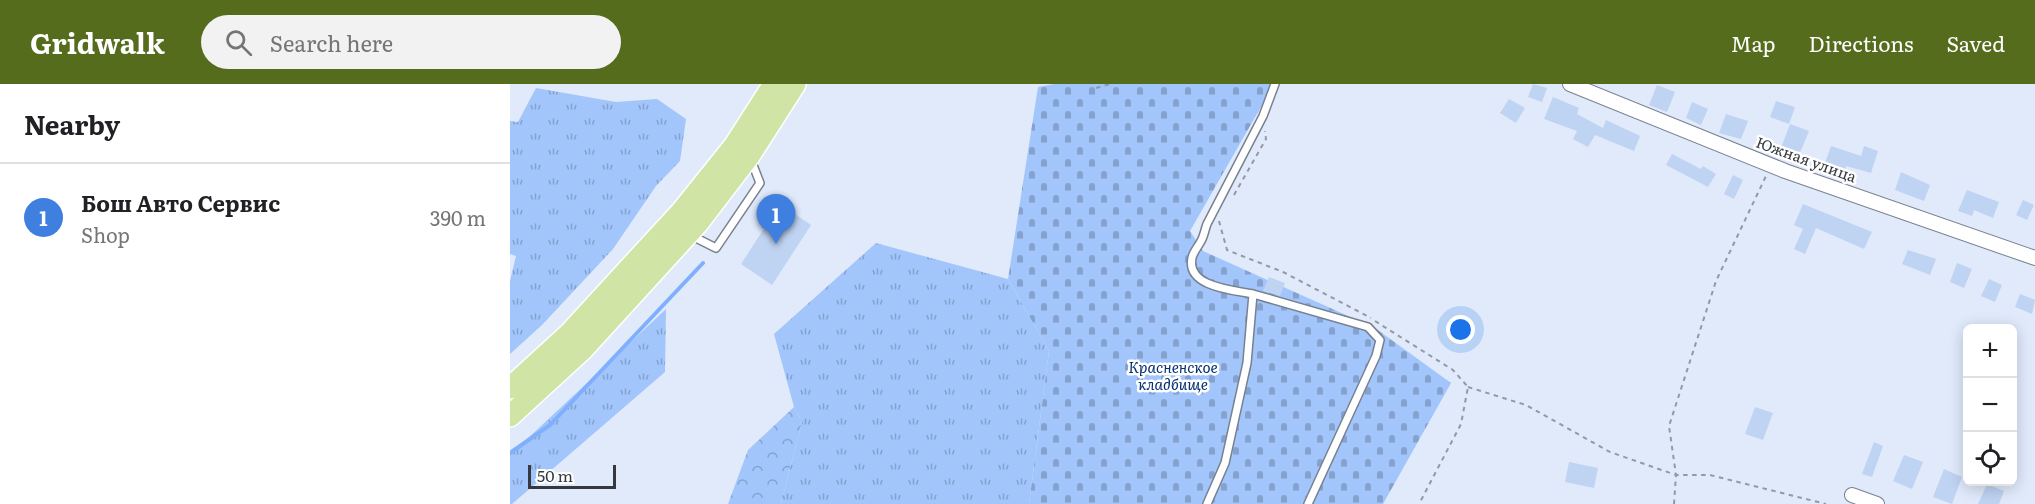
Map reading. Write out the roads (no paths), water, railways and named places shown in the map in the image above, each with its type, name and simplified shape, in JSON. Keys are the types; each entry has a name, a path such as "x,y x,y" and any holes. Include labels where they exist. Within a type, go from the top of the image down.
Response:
{"main road":[{"path":"510,388 569,334 681,211 735,145 774,84"},
{"path":"510,416 583,349 688,234 749,156 795,84"}],"street":[{"name":"Южная улица","path":"1570,84 1771,165 2035,258"},
{"path":"1852,495 1877,504"}],"lane":[{"path":"1275,84 1263,116 1191,256 1192,268 1196,276 1204,282 1368,327 1380,340 1376,356 1308,504"},
{"path":"688,234 716,249 760,183 749,156"},
{"path":"1207,504 1224,463 1245,374 1253,294"}],"waterway":[{"path":"510,453 550,425 703,263"}],"place":[{"name":"Бош Авто Сервис","path":"776,244"}],"park label":[{"name":"Красненское кладбище","path":"1173,376"}]}
